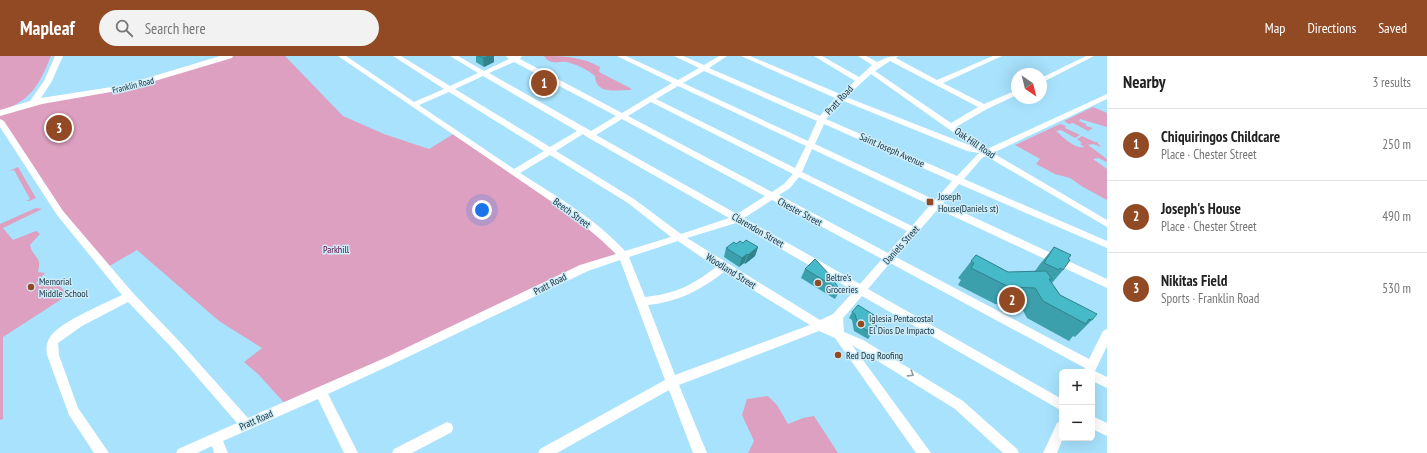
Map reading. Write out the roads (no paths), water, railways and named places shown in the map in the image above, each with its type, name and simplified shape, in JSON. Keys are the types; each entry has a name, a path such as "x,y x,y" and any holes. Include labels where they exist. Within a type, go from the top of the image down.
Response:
{"main road":[{"path":"34,102 48,81 59,56"},
{"name":"Franklin Road","path":"0,113 34,102 125,87 229,56"}],"street":[{"name":"Beech Street","path":"341,56 577,215 608,241 623,256 627,262 700,453"},
{"name":"Woodland Street","path":"396,56 631,200 679,237 820,327 834,334 847,337 883,357 959,405 1012,453"},
{"name":"Clarendon Street","path":"453,56 1059,403"},
{"path":"620,56 1107,284"},
{"name":"Saint Joseph Avenue","path":"677,56 1107,245"},
{"path":"513,173 551,151 621,116 724,56"},
{"path":"744,56 840,97 970,149 986,152"},
{"path":"817,56 859,80"},
{"name":"Oak Hill Road","path":"861,56 874,68 950,127 986,152 1107,224"},
{"path":"938,82 999,56"},
{"path":"1047,78 1091,56"},
{"path":"414,105 514,57"},
{"name":"Chester Street","path":"514,57 888,259 1087,369"},
{"path":"874,68 893,57 984,108"},
{"name":"Pratt Road","path":"183,453 516,302 584,268 737,219 791,183 822,120 840,97 874,68"},
{"path":"950,127 1011,95"},
{"name":"Daniels Street","path":"545,453 672,382 820,327 837,317 979,156 1107,96"},
{"path":"650,99 914,231"},
{"path":"0,121 60,213 129,296 180,349 246,424"},
{"path":"642,302 666,299 682,294 698,287 724,267"},
{"path":"102,453 73,411 53,355 52,345 55,339 62,333 129,296"},
{"path":"837,317 837,329 840,335 924,453"},
{"path":"1092,369 1106,338"},
{"path":"866,372 864,365 868,358 872,356 883,357"},
{"name":"Chester Street","path":"1095,374 1107,383"},
{"path":"320,391 351,453"},
{"path":"1095,424 1107,430"},
{"path":"399,453 447,428"},
{"path":"1050,453 1059,434"},
{"path":"216,439 221,453"}],"place":[{"name":"Chiquiringos Childcare","path":"544,83"},
{"name":"Nikitas Field","path":"59,128"},
{"name":"Joseph House(Daniels st)","path":"930,202"},
{"name":"Beltre's Groceries","path":"818,283"},
{"name":"Memorial Middle School","path":"31,287"},
{"name":"Joseph's House","path":"1012,300"},
{"name":"Iglesia Pentacostal El Dios De Impacto","path":"861,324"},
{"name":"Red Dog Roofing","path":"838,355"}],"park label":[{"name":"Parkhill","path":"336,249"}]}
